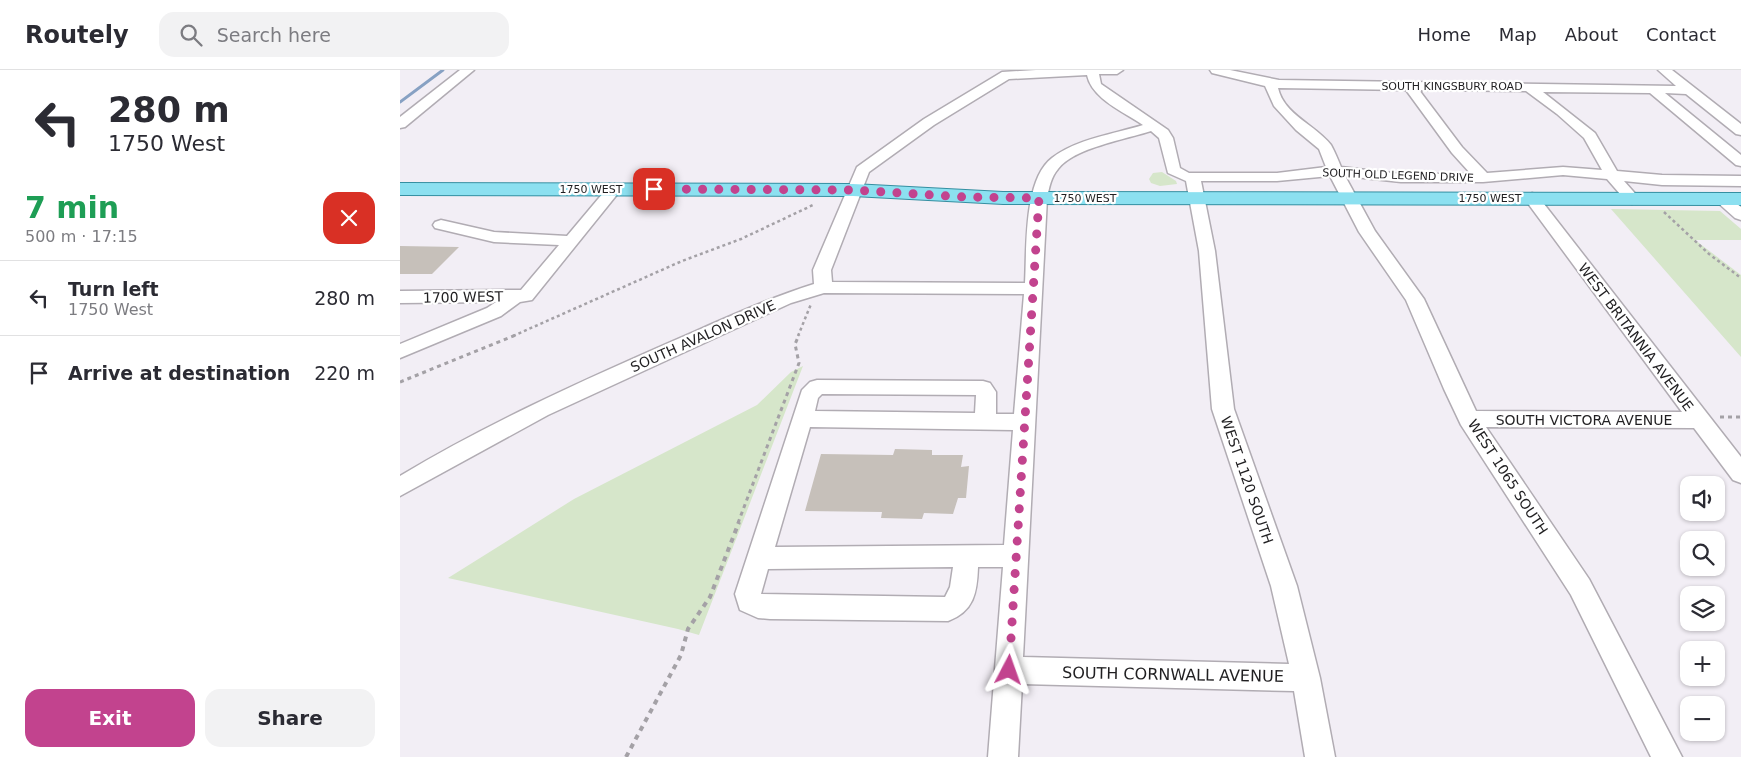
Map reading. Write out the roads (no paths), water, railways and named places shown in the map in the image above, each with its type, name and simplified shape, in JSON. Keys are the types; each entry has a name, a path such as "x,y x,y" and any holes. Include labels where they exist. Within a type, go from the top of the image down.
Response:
{"main road":[{"name":"1750 WEST","path":"400,189 853,190 964,197 1039,198 1195,187 1348,198 1732,199"}],"street":[{"path":"400,124 468,70"},
{"path":"818,294 822,270 862,170 928,122 1006,75 1117,70"},
{"name":"SOUTH KINGSBURY ROAD","path":"1216,70 1270,84 1527,86 1689,90"},
{"path":"1664,70 1741,131"},
{"path":"1092,71 1096,85 1101,91 1154,126"},
{"name":"WEST 1065 SOUTH","path":"1270,84 1273,94 1279,103 1301,127 1325,147 1348,198 1367,232 1415,299 1469,419 1580,588 1667,757"},
{"path":"1409,86 1457,150 1483,178"},
{"path":"1527,86 1562,111 1594,140 1612,175 1632,199"},
{"path":"1651,88 1741,162"},
{"path":"1003,757 1039,198 1046,175 1057,160 1074,152 1154,126"},
{"name":"SOUTH OLD LEGEND DRIVE","path":"1154,126 1166,138 1172,167 1175,172 1195,187 1335,171 1401,178 1483,178 1563,172 1662,180 1741,181"},
{"name":"WEST 1120 SOUTH","path":"1195,187 1207,251 1223,409 1284,586 1306,678 1320,757"},
{"path":"400,351 494,312 521,296 572,241 614,189"},
{"name":"WEST BRITANNIA AVENUE","path":"1532,198 1709,419 1741,474"},
{"path":"1732,199 1741,215"},
{"path":"441,226 451,226 494,238 572,241"},
{"name":"SOUTH AVALON DRIVE","path":"400,488 444,459 520,419 785,299 818,294 1033,289"},
{"name":"1700 WEST","path":"400,297 521,296"},
{"path":"966,557 960,600 955,606 948,609 758,606 749,602 748,594 802,419 810,395 818,388 983,388 986,392 985,421"},
{"path":"802,419 1026,422"},
{"name":"SOUTH VICTORA AVENUE","path":"1469,419 1709,419"},
{"path":"759,558 1016,556"},
{"name":"SOUTH CORNWALL AVENUE","path":"1009,670 1306,678"}],"waterway":[{"path":"400,102 443,70"}]}
